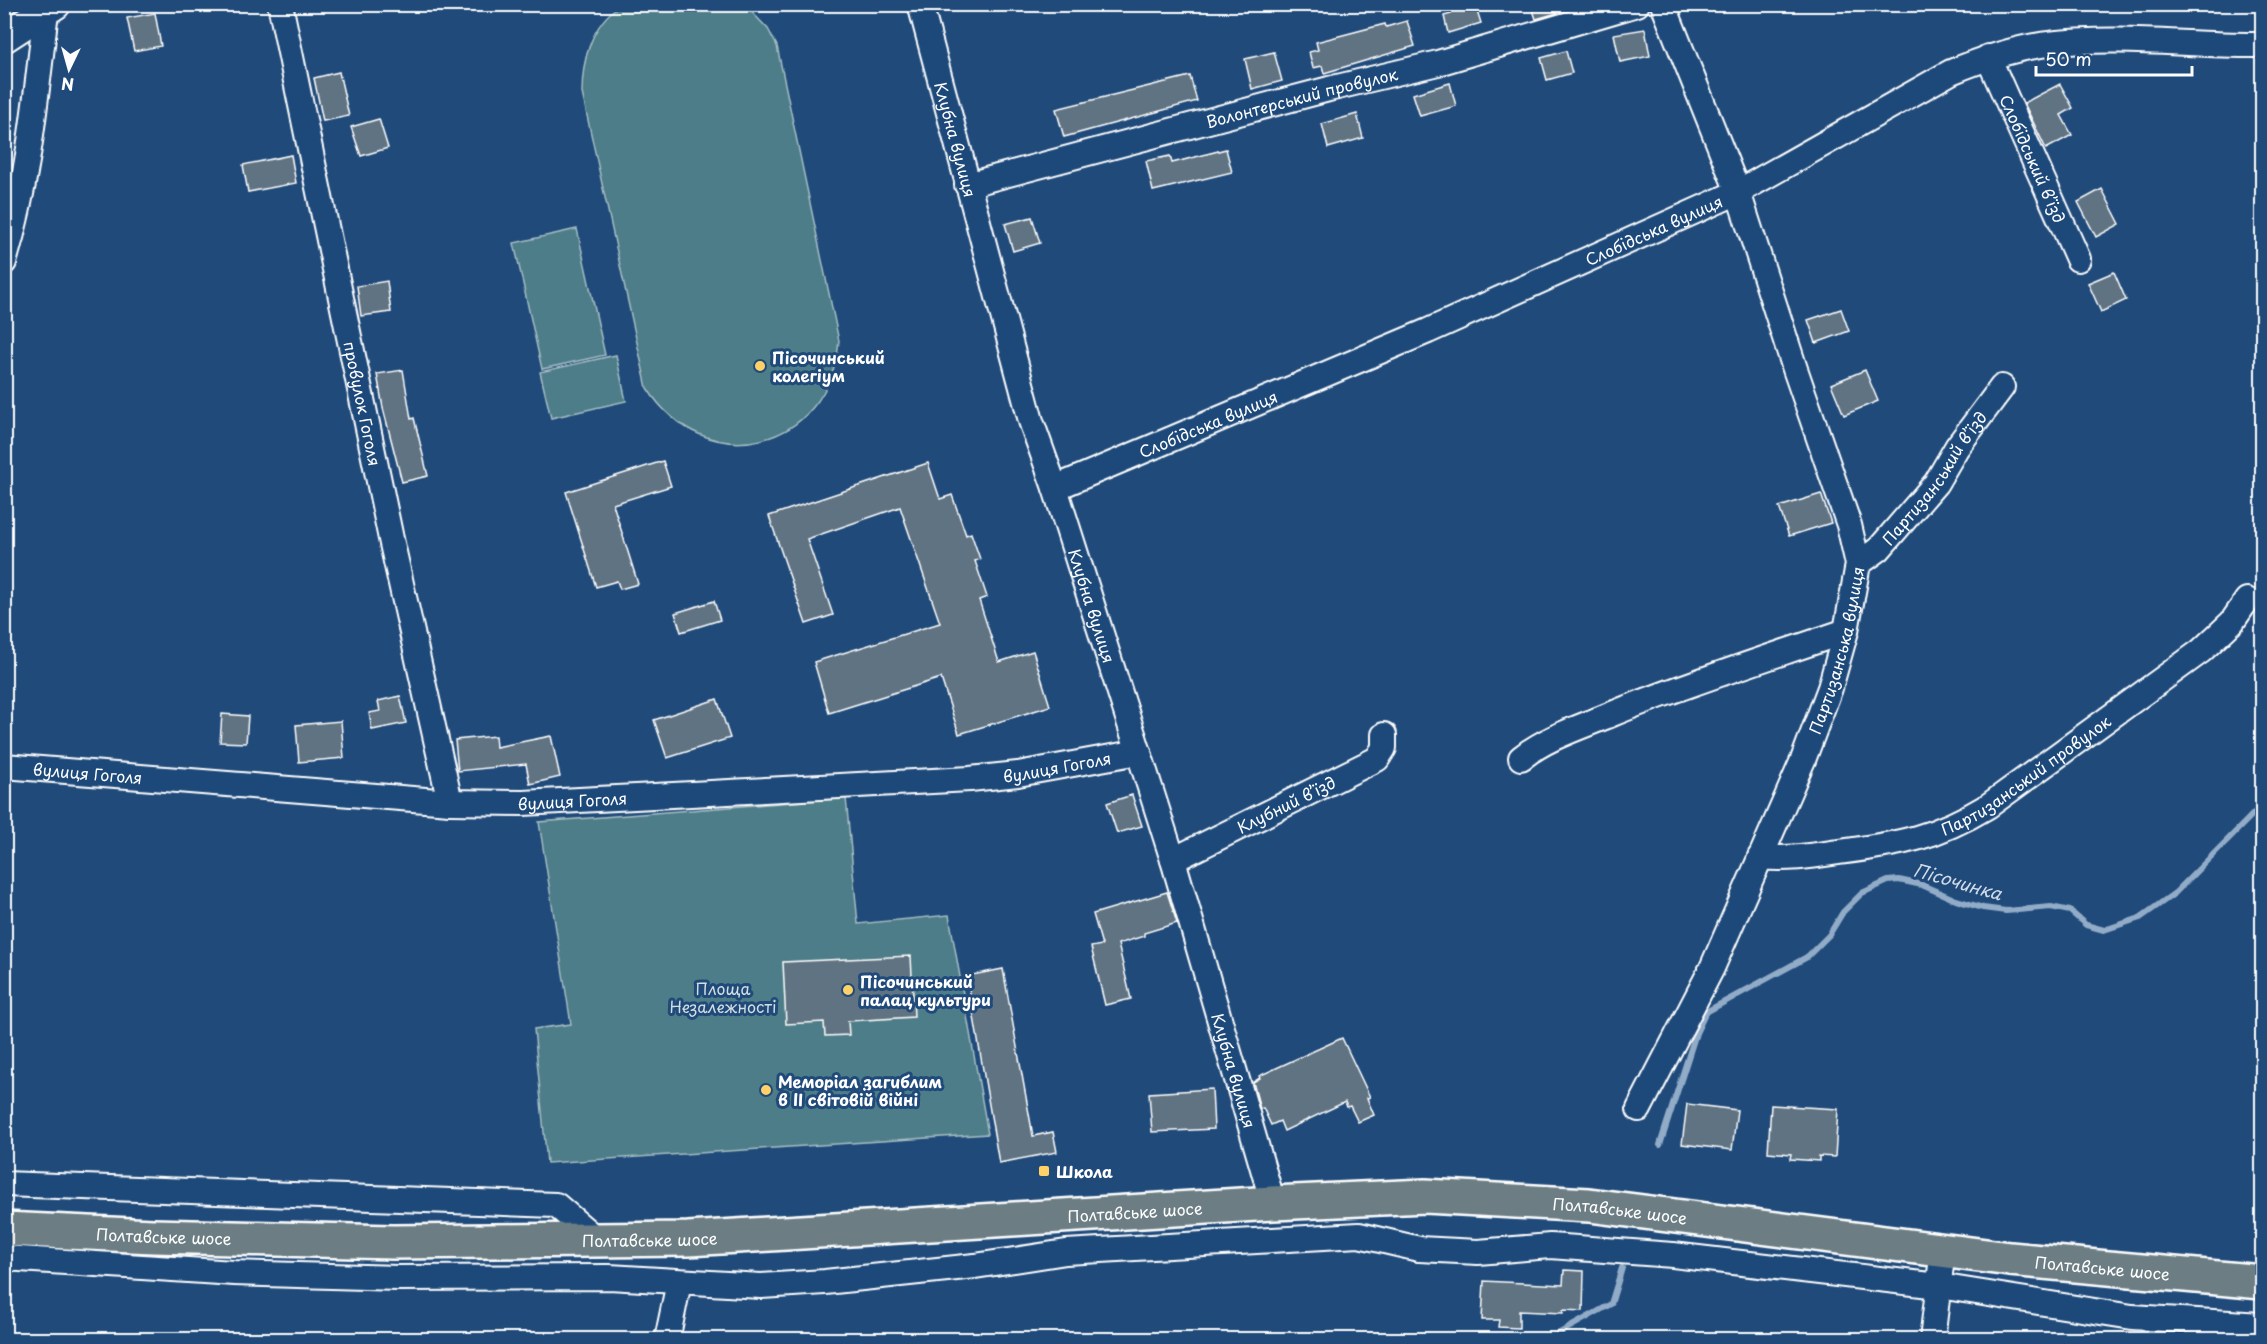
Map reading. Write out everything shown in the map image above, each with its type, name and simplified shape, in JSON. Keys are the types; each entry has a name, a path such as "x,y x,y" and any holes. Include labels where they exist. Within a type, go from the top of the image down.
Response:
{"highway":[{"name":"Полтавське шосе","path":"4,1229 153,1236 393,1242 688,1239 1273,1203 1425,1196 1589,1205 2010,1259 2262,1282"}],"street":[{"name":"провулок Гоголя","path":"280,4 392,539 450,802"},
{"name":"Клубна вулиця","path":"920,4 1031,421 1055,488 1173,860 1273,1203"},
{"name":"Волонтерський провулок","path":"967,185 1329,89 1438,63 1637,4"},
{"name":"Партизанська вулиця","path":"1639,1109 1712,968 1803,760 1830,688 1846,631 1858,564 1849,525 1795,369 1738,192 1663,4"},
{"path":"4,37 50,8"},
{"path":"4,262 12,239 27,160 50,8"},
{"name":"Слобідська вулиця","path":"1055,488 1428,331 1738,192 1951,72 1988,57 2056,43 2132,41 2262,45"},
{"name":"Слобідський в’їзд","path":"1988,57 2078,259"},
{"name":"Партизанський в’їзд","path":"1858,564 1879,549 1936,483 1957,447 2002,387"},
{"name":"Партизанський провулок","path":"1760,857 1795,858 1893,845 1926,837 1960,823 1988,806 2201,651 2232,622 2247,600"},
{"path":"1521,758 1532,749 1561,735 1644,701 1846,631"},
{"name":"Клубний в’їзд","path":"1173,860 1377,759 1384,748 1384,735"},
{"name":"вулиця Гоголя","path":"4,766 450,802 523,803 781,787 970,779 1018,774 1139,752"},
{"path":"4,1184 556,1205 597,1240"},
{"path":"4,1258 234,1273 398,1278 609,1277 760,1286 814,1283 975,1266 1066,1252 1359,1235 1419,1249 1478,1252 1550,1246 1673,1255 1939,1286 2132,1317 2262,1325"},
{"path":"1932,1340 1943,1249"},
{"path":"667,1340 679,1282"}],"green space":[{"path":"620,5 745,5 768,29 777,46 839,341 830,378 813,407 789,428 761,440 731,442 700,435 672,417 647,388 582,93 584,68 590,44 602,23"},
{"path":"577,229 605,355 542,369 514,243"},
{"path":"616,355 626,401 551,418 540,372"},
{"name":"Площа Незалежності","path":"846,798 858,924 949,915 988,1134 547,1163 534,1029 571,1024 539,822"}],"building":[{"path":"1449,4 1475,4 1481,23 1448,33 1444,16 1451,14"},
{"path":"1554,4 1557,13 1536,19 1532,7"},
{"path":"155,13 161,46 134,51 127,18"},
{"path":"1407,21 1415,46 1324,73 1322,66 1313,68 1309,52 1318,50 1316,42 1385,24 1386,27"},
{"path":"1645,29 1650,56 1620,62 1614,34"},
{"path":"1566,51 1572,73 1547,80 1541,58"},
{"path":"1274,52 1282,81 1252,89 1245,59"},
{"path":"339,72 349,116 323,121 314,78"},
{"path":"1190,76 1197,101 1064,137 1056,109"},
{"path":"1450,83 1456,106 1420,116 1413,94"},
{"path":"2060,84 2073,108 2061,115 2072,135 2046,149 2024,103"},
{"path":"1357,114 1363,138 1328,148 1322,124"},
{"path":"379,119 388,148 361,156 351,127"},
{"path":"1226,149 1232,172 1153,191 1146,161 1170,156 1172,163"},
{"path":"291,155 296,183 248,192 243,165"},
{"path":"2102,189 2120,224 2096,237 2078,202"},
{"path":"1032,217 1040,243 1013,251 1005,224"},
{"path":"2114,272 2126,300 2101,312 2088,283"},
{"path":"387,281 391,312 361,316 357,286"},
{"path":"1841,309 1849,331 1816,343 1808,320"},
{"path":"403,370 411,419 414,418 428,476 402,482 383,408 377,374"},
{"path":"1865,370 1878,401 1844,415 1831,384"},
{"path":"663,461 671,486 613,504 638,584 620,589 617,581 596,587 566,492"},
{"path":"928,463 940,499 952,495 966,535 971,533 980,559 975,561 987,597 979,600 999,662 1033,651 1050,706 959,734 941,678 829,713 814,662 940,623 900,507 807,539 833,615 806,624 769,516"},
{"path":"1821,494 1831,523 1789,536 1779,507"},
{"path":"714,601 720,620 681,632 675,613"},
{"path":"400,696 406,723 372,730 369,713 380,711 378,701"},
{"path":"717,699 730,738 667,758 654,720"},
{"path":"222,714 248,716 246,743 220,742"},
{"path":"341,721 344,758 299,762 296,725"},
{"path":"495,736 496,747 551,736 560,777 530,784 526,764 458,771 455,740"},
{"path":"1132,795 1142,826 1117,833 1107,803"},
{"path":"1167,892 1177,923 1118,944 1131,999 1105,1005 1091,947 1102,945 1093,914"},
{"name":"Пісочинський палац культури","path":"911,956 914,1017 848,1021 849,1035 825,1036 824,1022 786,1024 783,962"},
{"path":"1003,969 1033,1136 1053,1132 1057,1152 999,1163 967,976"},
{"path":"1342,1038 1370,1097 1367,1098 1374,1115 1358,1122 1350,1106 1347,1107 1345,1102 1284,1131 1280,1121 1271,1125 1263,1108 1260,1109 1253,1082 1260,1078 1259,1076"},
{"path":"1212,1089 1214,1129 1152,1132 1149,1093"},
{"path":"1687,1104 1737,1110 1732,1150 1682,1144"},
{"path":"1771,1105 1838,1109 1835,1157 1819,1156 1819,1161 1790,1159 1791,1154 1768,1152"},
{"path":"1564,1270 1584,1271 1583,1311 1563,1310 1563,1313 1519,1311 1519,1328 1498,1327 1499,1320 1482,1320 1484,1281 1563,1285"}],"waterway":[{"name":"Пісочинка","path":"1660,1145 1696,1033 1706,1012 1807,957 1829,935 1843,912 1862,893 1888,881 1899,880 1922,885 1956,900 1983,908 2006,911 2051,907 2070,911 2086,925 2104,930 2140,918 2175,893 2262,805"},
{"name":"Пісочинка","path":"1547,1340 1611,1304 1622,1268"}],"place":[{"name":"Пісочинський колегіум","path":"760,366"},
{"name":"Пісочинський палац культури","path":"848,990"},
{"name":"Меморіал загиблим в II світовій війні","path":"766,1090"},
{"name":"Школа","path":"1044,1171"}]}
